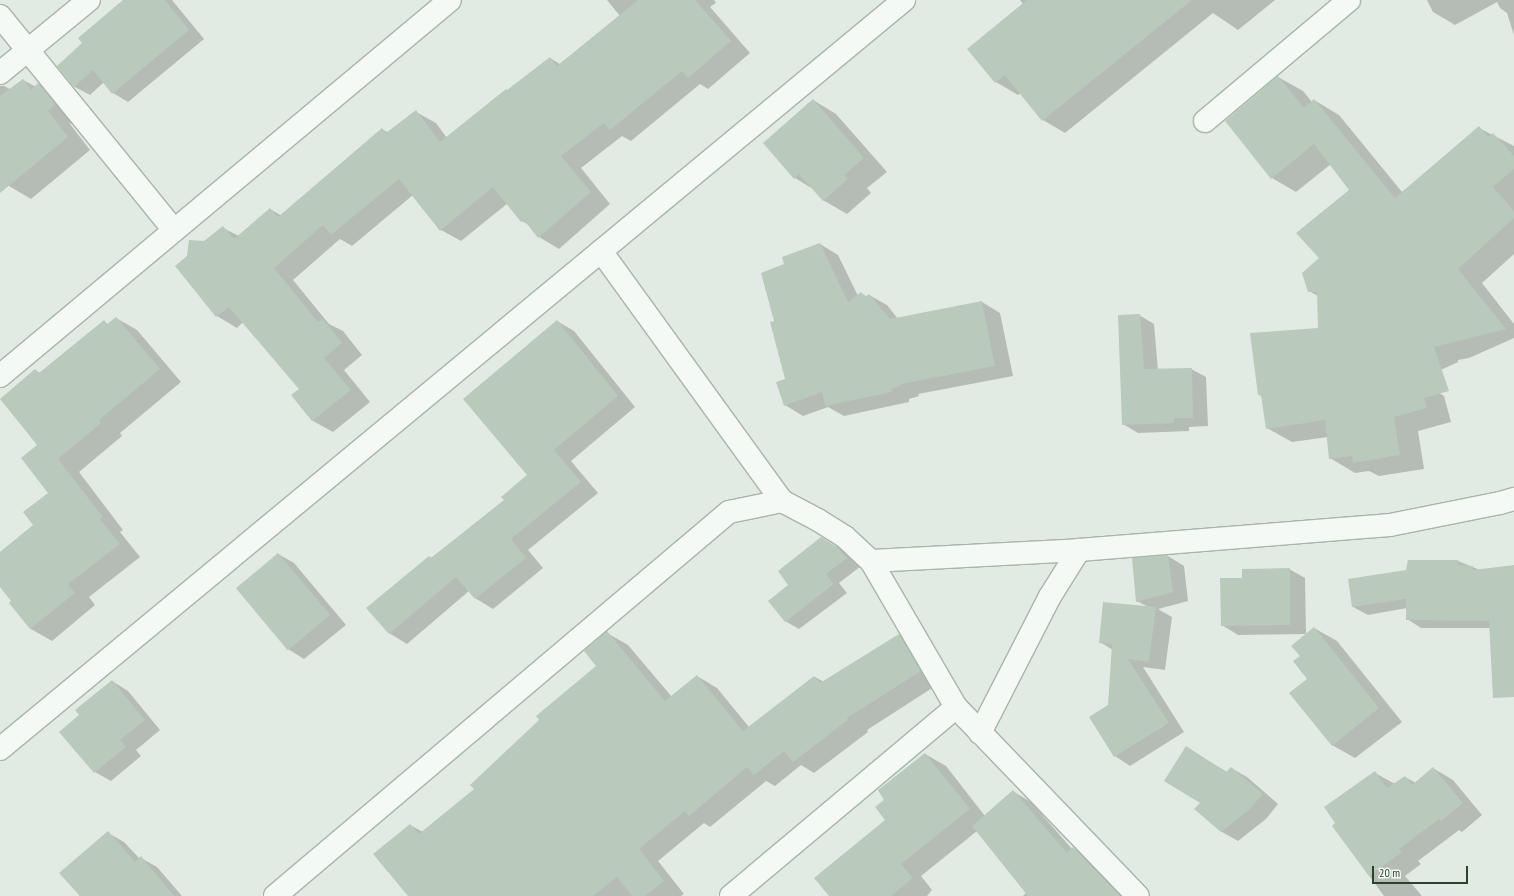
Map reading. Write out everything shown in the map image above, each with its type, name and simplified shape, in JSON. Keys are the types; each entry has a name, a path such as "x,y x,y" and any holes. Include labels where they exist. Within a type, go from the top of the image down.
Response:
{"street":[{"path":"0,72 89,0"},
{"path":"0,376 450,0"},
{"path":"0,748 904,0"},
{"path":"1205,121 1349,0"},
{"path":"0,16 174,230"},
{"path":"601,251 782,501 818,520 845,537 871,561 956,707 1138,896"},
{"path":"871,561 1079,550 1390,526 1514,499"},
{"path":"275,896 729,512 782,501"},
{"path":"980,733 1049,598 1079,550"},
{"path":"731,896 956,707"}],"building":[{"path":"123,0 165,0 189,30 112,94 93,70 74,87 57,66 82,43 78,38"},
{"path":"638,0 695,0 731,41 688,78 682,71 610,130 604,123 561,156 591,192 538,238 524,220 521,222 493,187 440,231 399,179 331,235 323,225 274,268 318,322 323,319 342,343 324,358 351,390 312,421 291,395 299,389 229,307 216,317 175,266 187,256 189,240 204,241 223,226 234,239 270,208 278,217 382,128 386,133 416,110 440,142 506,89 507,90 550,57 557,66"},
{"path":"1027,0 1192,0 1042,121 1005,75 995,83 967,49"},
{"path":"1278,76 1304,108 1314,99 1395,198 1479,126 1488,137 1493,133 1514,156 1514,169 1493,187 1514,211 1514,218 1458,269 1506,329 1434,347 1449,391 1424,398 1427,408 1394,417 1400,455 1353,463 1352,456 1329,459 1325,420 1266,429 1261,395 1258,395 1250,333 1318,328 1317,292 1308,292 1302,273 1319,258 1296,233 1349,190 1314,144 1271,179 1225,121"},
{"path":"23,79 31,90 38,83 56,104 48,111 68,137 0,193 0,96"},
{"path":"813,99 864,158 844,175 848,179 823,201 799,174 794,179 763,143"},
{"path":"820,243 848,302 861,292 865,297 869,294 890,319 982,301 995,366 901,384 901,386 891,389 892,392 825,406 822,392 784,406 776,382 785,379 770,322 774,321 761,273 784,264 782,257"},
{"path":"1140,314 1144,369 1192,368 1193,418 1174,418 1174,423 1122,425 1118,315"},
{"path":"116,317 160,369 99,420 101,423 58,459 103,517 100,519 120,544 68,584 75,593 30,629 9,603 11,601 0,587 0,552 33,525 23,512 48,493 21,458 37,445 0,399 35,369 39,373 104,320 107,324"},
{"path":"557,320 618,396 554,450 581,482 511,539 526,558 475,599 456,577 389,634 366,608 429,556 431,558 504,500 501,497 527,475 463,399"},
{"path":"821,537 837,547 847,558 826,574 834,584 785,622 768,601 788,585 778,571"},
{"path":"278,553 330,615 288,650 236,588"},
{"path":"1168,555 1173,592 1136,602 1132,558"},
{"path":"1408,560 1458,560 1458,565 1473,566 1473,570 1514,565 1514,697 1493,698 1489,621 1406,620 1406,599 1352,607 1348,579 1406,570"},
{"path":"1290,568 1290,625 1221,626 1220,578 1242,578 1242,569"},
{"path":"1103,602 1156,607 1149,662 1128,659 1169,723 1114,757 1089,717 1108,705 1112,644 1099,643"},
{"path":"1314,627 1379,708 1332,746 1289,693 1307,679 1293,661 1300,656 1291,646"},
{"path":"607,631 665,701 697,675 743,731 814,676 820,683 899,634 921,671 847,718 848,720 793,762 784,751 754,775 747,767 689,816 685,811 639,849 664,881 645,896 632,896 617,877 593,896 408,896 373,854 410,824 419,834 474,789 470,785 539,720 536,716 596,666 584,651"},
{"path":"112,680 145,720 120,740 126,747 94,773 59,732 79,715 75,710"},
{"path":"1186,746 1226,772 1231,767 1263,794 1249,810 1221,832 1194,809 1200,803 1164,781"},
{"path":"925,753 970,809 901,864 913,878 891,896 829,896 814,878 885,820 875,807 884,800 878,790"},
{"path":"1433,767 1463,803 1441,821 1439,819 1399,849 1402,852 1369,876 1332,826 1335,823 1324,807 1375,771 1387,788 1405,776 1412,785"},
{"path":"1013,790 1067,853 1073,847 1121,896 1028,896 972,826"},
{"path":"108,831 135,862 141,856 174,896 80,896 59,873"}]}
